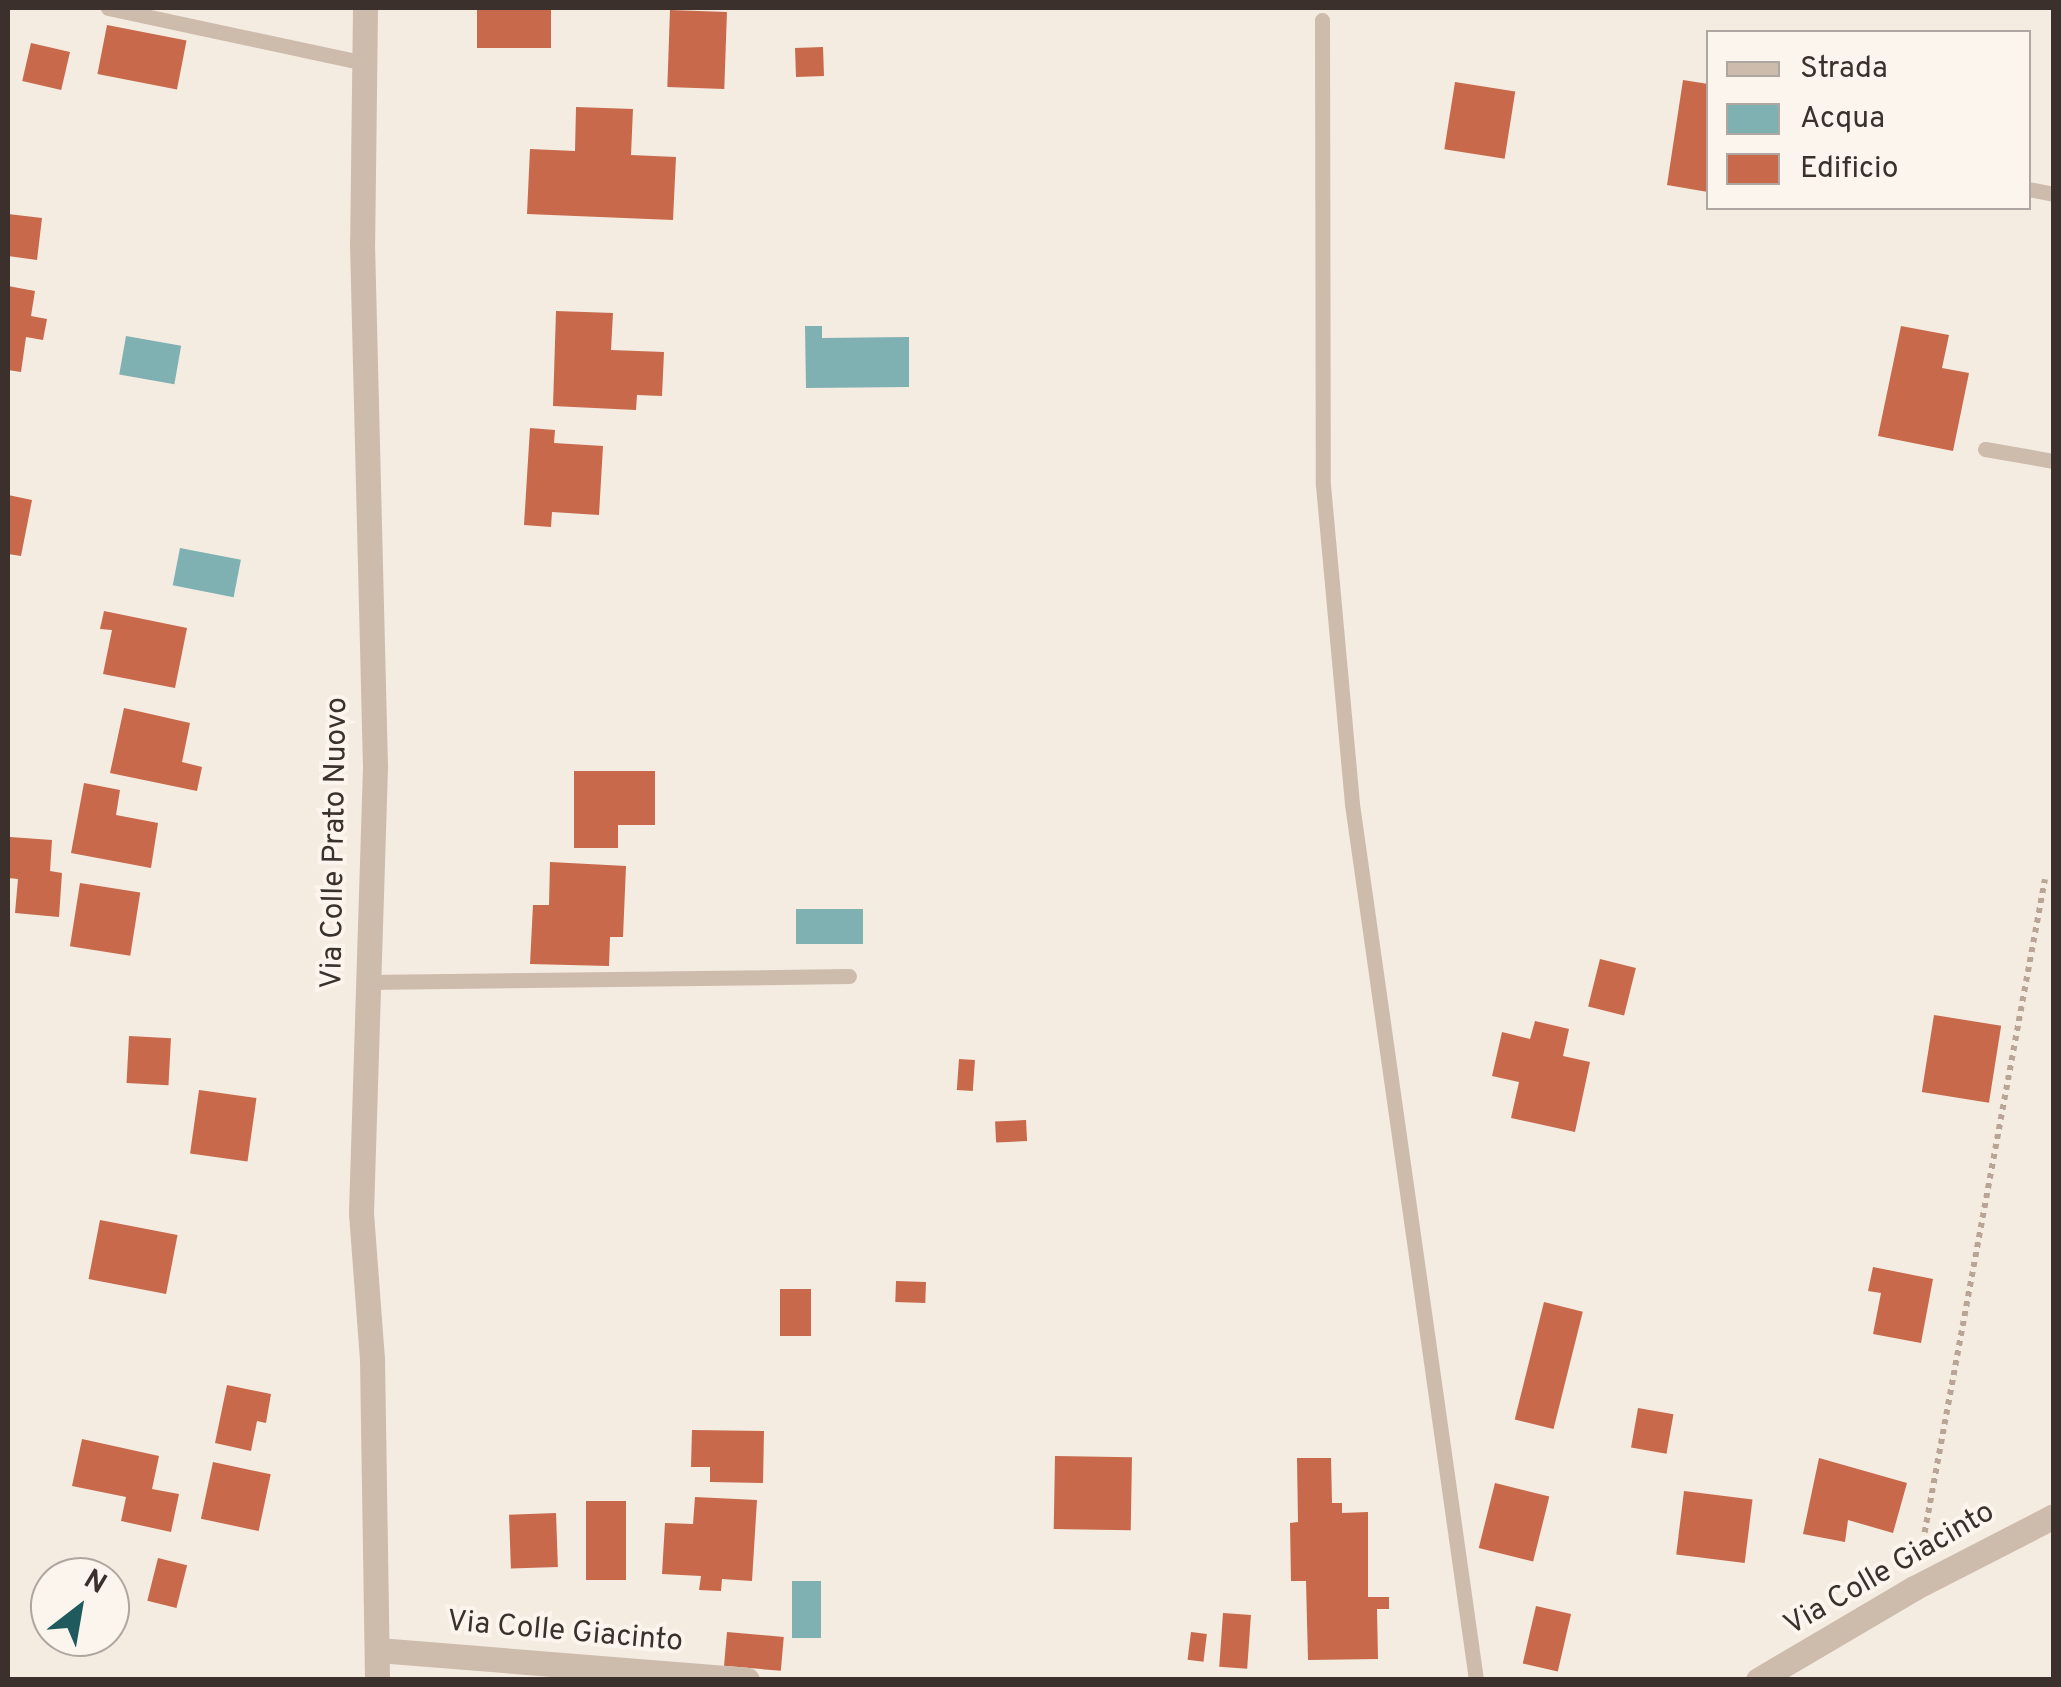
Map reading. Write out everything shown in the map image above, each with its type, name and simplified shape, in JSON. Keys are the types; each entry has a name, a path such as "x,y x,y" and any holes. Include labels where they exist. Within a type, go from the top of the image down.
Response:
{"street":[{"name":"Via Colle Prato Nuovo","path":"365,8 362,242 375,767 362,1213 372,1359 377,1680"},
{"name":"Via Colle Giacinto","path":"1758,1680 1914,1588 2054,1516"},
{"name":"Via Colle Giacinto","path":"378,1650 747,1680"}],"lane":[{"path":"108,8 364,63"},
{"path":"1322,20 1323,485 1352,804 1476,1680"},
{"path":"1986,449 2054,460"},
{"path":"366,982 849,976"}],"path":[{"path":"1914,1588 2046,880"}],"water":[{"path":"805,326 822,326 822,338 909,337 909,387 806,388"},
{"path":"126,336 181,346 174,384 119,374"},
{"path":"180,548 241,560 234,597 173,585"},
{"path":"796,909 863,909 863,944 796,944"},
{"path":"792,1581 821,1581 821,1638 792,1638"}],"building":[{"path":"477,8 551,8 551,48 477,48"},
{"path":"670,10 727,12 724,89 667,87"},
{"path":"107,25 187,40 177,90 97,74"},
{"path":"31,43 70,52 61,90 22,81"},
{"path":"823,47 824,76 796,77 795,48"},
{"path":"1683,80 1706,84 1706,192 1667,185"},
{"path":"1455,82 1515,92 1505,159 1444,149"},
{"path":"576,107 633,109 631,155 676,157 673,220 527,214 530,149 575,151"},
{"path":"8,214 42,218 37,260 8,256"},
{"path":"8,286 35,291 31,316 47,319 43,340 26,337 21,372 8,370"},
{"path":"556,311 613,313 611,350 664,352 662,396 637,395 636,410 553,406"},
{"path":"1901,326 1949,335 1942,368 1969,373 1953,451 1878,436"},
{"path":"530,428 555,430 554,443 603,446 599,515 552,512 551,527 524,525"},
{"path":"8,495 32,500 21,556 8,554"},
{"path":"104,611 187,628 175,688 103,674 112,630 100,629"},
{"path":"124,708 190,723 182,762 202,767 197,791 110,773"},
{"path":"574,771 655,771 655,825 618,825 618,848 574,848"},
{"path":"84,783 120,790 116,815 158,823 151,868 71,853"},
{"path":"10,837 52,840 50,871 62,873 59,917 15,913 18,879 8,878"},
{"path":"550,862 626,866 623,937 610,937 609,966 530,964 533,905 549,905"},
{"path":"80,883 140,893 130,956 70,946"},
{"path":"1600,959 1636,968 1624,1015 1588,1007"},
{"path":"1934,1015 2001,1026 1989,1103 1922,1092"},
{"path":"1535,1021 1569,1029 1563,1056 1590,1062 1575,1132 1511,1118 1519,1082 1492,1076 1502,1032 1530,1039"},
{"path":"129,1036 171,1038 168,1085 127,1083"},
{"path":"959,1059 975,1060 973,1091 957,1090"},
{"path":"199,1090 256,1098 248,1161 190,1153"},
{"path":"1026,1120 1027,1141 996,1143 995,1122"},
{"path":"100,1220 178,1235 166,1294 89,1279"},
{"path":"1873,1267 1933,1279 1921,1343 1873,1334 1881,1293 1868,1291"},
{"path":"896,1281 926,1282 925,1303 895,1302"},
{"path":"780,1289 811,1289 811,1336 780,1336"},
{"path":"1544,1302 1583,1312 1554,1429 1515,1419"},
{"path":"227,1385 271,1394 266,1423 257,1421 251,1451 215,1443"},
{"path":"1638,1408 1673,1414 1667,1454 1631,1447"},
{"path":"692,1430 764,1431 763,1483 710,1482 710,1467 691,1467"},
{"path":"82,1439 159,1456 152,1489 179,1494 171,1532 121,1521 126,1497 72,1486"},
{"path":"1055,1456 1132,1457 1131,1530 1054,1529"},
{"path":"1297,1458 1331,1458 1332,1503 1342,1503 1342,1513 1368,1512 1368,1597 1389,1597 1389,1609 1377,1609 1378,1659 1308,1660 1306,1581 1291,1581 1290,1523 1298,1522"},
{"path":"1819,1458 1907,1483 1893,1533 1848,1520 1845,1542 1803,1534"},
{"path":"213,1462 271,1474 259,1531 201,1519"},
{"path":"1495,1483 1549,1497 1533,1562 1479,1548"},
{"path":"1684,1491 1752,1499 1745,1563 1676,1555"},
{"path":"695,1497 757,1500 752,1581 722,1579 721,1591 699,1590 701,1576 662,1574 665,1523 693,1524"},
{"path":"586,1501 626,1501 626,1580 586,1580"},
{"path":"556,1513 558,1567 511,1569 509,1515"},
{"path":"158,1558 187,1565 176,1608 147,1601"},
{"path":"1536,1606 1571,1614 1558,1672 1523,1663"},
{"path":"1223,1613 1251,1615 1247,1669 1219,1667"},
{"path":"727,1632 784,1637 781,1671 724,1666"},
{"path":"1191,1632 1207,1634 1203,1662 1188,1660"}]}
